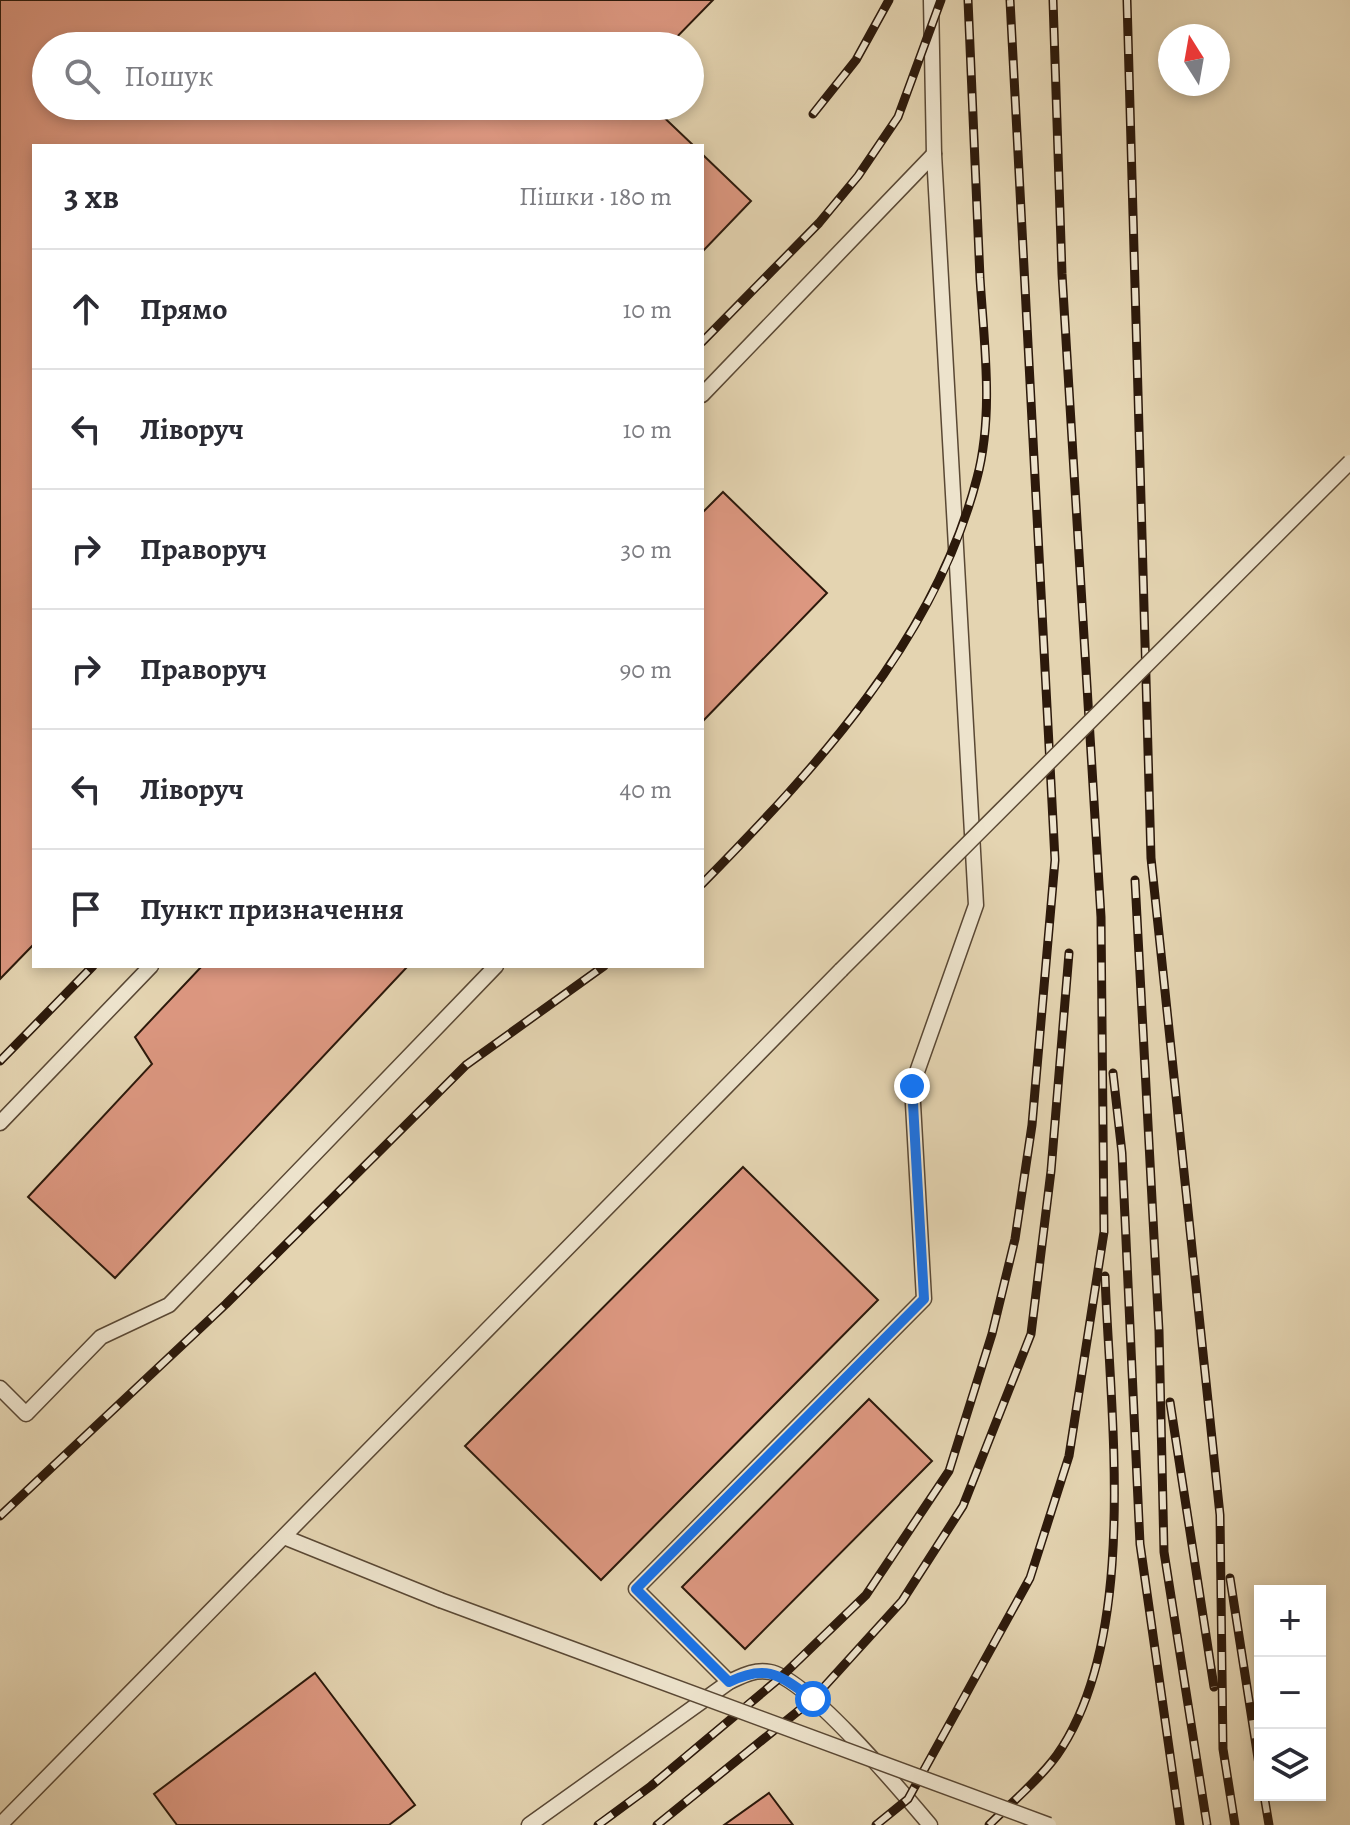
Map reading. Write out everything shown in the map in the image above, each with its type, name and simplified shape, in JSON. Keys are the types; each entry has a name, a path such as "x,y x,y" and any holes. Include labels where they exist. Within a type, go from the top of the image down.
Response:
{"lane":[{"path":"729,1682 636,1589 924,1299 912,1086 976,905 934,154 931,0"},
{"path":"704,393 934,154"},
{"path":"0,1825 841,970 1350,462"},
{"path":"0,1123 149,968"},
{"path":"0,1388 26,1414 101,1337 169,1305 494,968"},
{"path":"284,1537 440,1600 1049,1825"},
{"path":"529,1825 729,1682 749,1672 770,1672 813,1699 930,1825"}],"building":[{"path":"0,0 713,0 682,32 32,32 32,120 667,120 692,144 32,144 32,946 0,979"},
{"path":"704,156 751,201 704,250"},
{"path":"723,492 827,593 704,720 704,511"},
{"path":"200,968 406,968 115,1278 28,1197 152,1064 135,1037"},
{"path":"743,1167 878,1300 601,1580 465,1446"},
{"path":"869,1399 932,1461 745,1649 682,1587"},
{"path":"315,1673 415,1805 389,1825 177,1825 154,1794"},
{"path":"769,1793 793,1825 724,1825"}],"railway":[{"path":"813,114 856,60 889,0"},
{"path":"704,340 819,223 858,176 898,117 941,0"},
{"path":"704,882 828,747 902,647 958,537 977,478 985,429 986,378 968,0"},
{"path":"598,1825 651,1786 781,1677 866,1595 949,1471 992,1334 1015,1239 1032,1125 1055,860 1010,0"},
{"path":"876,1825 908,1799 1030,1578 1069,1456 1104,1232 1101,917 1062,274 1053,0"},
{"path":"1127,0 1151,858 1220,1515 1223,1749 1235,1825"},
{"path":"1135,880 1159,1331 1164,1552 1207,1825"},
{"path":"657,1825 813,1699 902,1601 963,1506 1031,1334 1051,1171 1069,953"},
{"path":"0,1061 91,968"},
{"path":"0,1516 226,1304 466,1065 601,968"},
{"path":"1113,1073 1122,1153 1140,1544 1180,1825"},
{"path":"989,1825 1057,1755 1083,1706 1100,1650 1110,1588 1114,1523 1114,1457 1105,1276"},
{"path":"1170,1402 1214,1687"},
{"path":"1230,1578 1254,1732"},
{"path":"1265,1801 1269,1825"}],"route":[{"path":"813,1699 770,1672 749,1672 729,1682 636,1589 924,1299 912,1086"}]}
